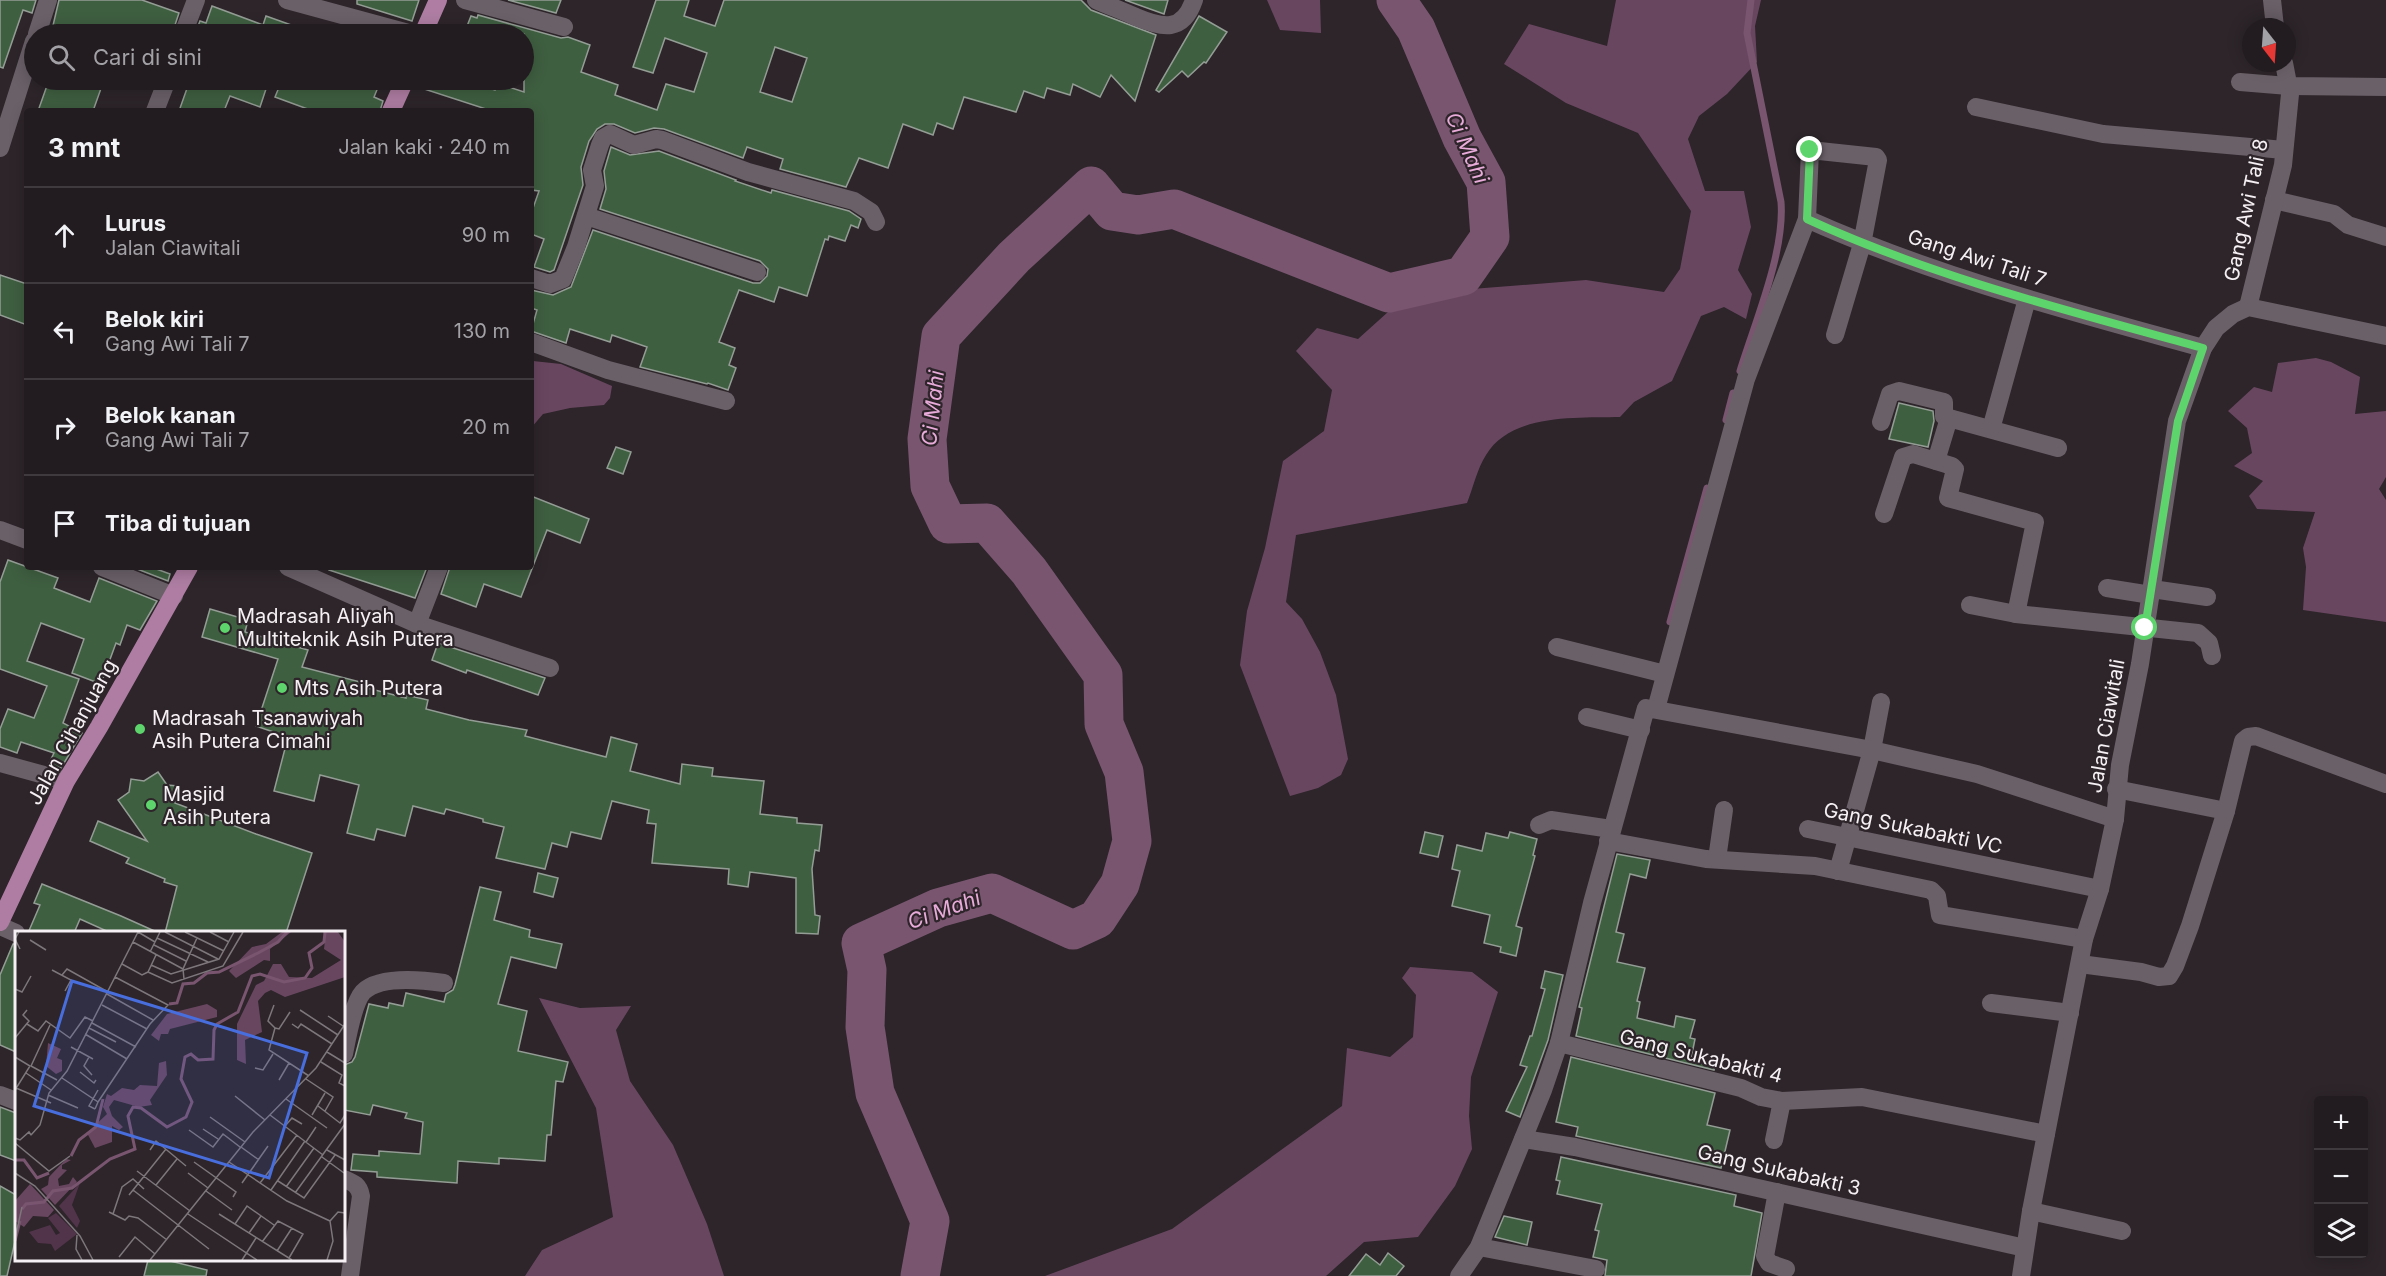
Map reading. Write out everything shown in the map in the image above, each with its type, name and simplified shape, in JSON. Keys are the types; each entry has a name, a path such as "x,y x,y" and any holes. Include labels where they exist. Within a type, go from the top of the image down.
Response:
{"main road":[{"path":"427,24 438,0"},
{"path":"393,108 401,90"},
{"name":"Jalan Cihanjuang","path":"0,924 66,781 187,570"}],"street":[{"path":"40,24 48,0"},
{"path":"187,24 196,0"},
{"path":"287,0 375,24"},
{"path":"465,0 564,27"},
{"path":"1096,0 1159,26 1179,23 1191,9 1194,0"},
{"path":"2272,0 2274,18"},
{"path":"0,148 24,72"},
{"name":"Gang Awi Tali 8","path":"2248,307 2284,150 2289,86 2286,72"},
{"path":"2240,82 2289,86 2386,87"},
{"path":"156,108 163,90"},
{"path":"1976,107 2103,134 2284,150"},
{"path":"534,279 550,284 563,279 595,186 594,165 603,138 610,134 634,144 656,139 662,140 748,171 854,201 871,213 876,222"},
{"path":"1656,709 1746,379 1807,219 1810,150 1876,157 1878,160 1862,244 1834,335"},
{"path":"2274,200 2334,214 2348,225 2386,237"},
{"path":"586,216 757,272"},
{"name":"Gang Awi Tali 7","path":"1807,219 1862,244 2027,299 2203,348"},
{"path":"1991,429 2027,299"},
{"path":"2248,307 2386,336"},
{"name":"Jalan Ciawitali","path":"2021,1276 2031,1211 2085,939 2100,889 2115,819 2116,789 2151,592 2169,463 2178,421 2203,348 2216,328 2233,314 2248,307"},
{"path":"534,343 608,370 726,401"},
{"path":"1881,422 1890,394 1899,391 1944,402 1944,416 1949,418 2058,448"},
{"path":"1936,461 1949,418"},
{"path":"1884,514 1904,457 1913,454 1954,469 1948,498 2035,522 2016,614"},
{"path":"0,530 24,539"},
{"path":"109,570 174,596"},
{"path":"295,570 417,624 550,668"},
{"path":"417,624 438,570"},
{"path":"2107,588 2207,597"},
{"path":"1970,605 2016,614 2202,635 2209,643 2212,656"},
{"path":"1557,647 1665,674"},
{"path":"1838,871 1872,750 1881,702"},
{"path":"1459,1276 1479,1247 1559,1043 1610,835 1646,708 1872,750 1977,774 2115,819"},
{"path":"1587,717 1641,730"},
{"path":"2080,964 2142,972 2159,977 2169,976 2190,926 2226,811 2242,741 2248,737 2256,736 2386,784"},
{"path":"0,763 66,781"},
{"path":"2116,789 2226,811"},
{"path":"1717,859 1724,810"},
{"path":"1539,825 1551,820 1717,859 1815,866 1931,890 1937,896 1940,915 2085,939"},
{"name":"Gang Sukabakti VC","path":"1808,829 2100,889"},
{"path":"0,924 15,932"},
{"path":"345,1050 362,992 373,986 408,978 444,982"},
{"path":"1991,1003 2070,1013"},
{"name":"Gang Sukabakti 4","path":"1559,1043 1741,1088 1782,1101 1862,1097 2046,1134"},
{"path":"0,1095 15,1101"},
{"path":"1774,1140 1782,1101"},
{"name":"Gang Sukabakti 3","path":"1523,1139 1575,1147 2025,1248"},
{"path":"345,1179 354,1183 360,1189 361,1196 350,1276"},
{"path":"1778,1192 1765,1256 1769,1263 1786,1269"},
{"path":"2031,1211 2122,1231"},
{"path":"1479,1247 1544,1268 1596,1269"}],"shaded area":[{"path":"1267,0 1320,0 1321,33 1280,30"},
{"path":"1616,0 1761,0 1755,26 1757,62 1727,94 1699,116 1688,139 1705,191 1744,191 1751,227 1738,270 1752,294 1746,319 1724,307 1701,316 1672,381 1634,402 1620,417 1566,418 1528,425 1512,431 1497,441 1486,455 1467,503 1296,535 1286,602 1302,619 1320,652 1336,695 1348,759 1341,775 1318,788 1290,796 1240,665 1247,611 1265,548 1283,461 1324,431 1332,390 1296,351 1317,328 1358,339 1408,294 1586,280 1664,292 1680,269 1691,211 1638,133 1566,103 1504,64 1529,24 1607,46"},
{"path":"2316,358 2331,362 2360,377 2355,414 2386,411 2386,477 2379,489 2386,500 2386,622 2303,610 2306,567 2303,548 2315,512 2257,509 2249,496 2263,481 2234,466 2252,453 2247,428 2228,411 2254,387 2272,392 2278,363"},
{"path":"534,361 561,364 612,386 610,398 604,405 570,408 543,414 534,424"},
{"path":"1410,967 1472,972 1498,992 1471,1077 1469,1116 1472,1149 1455,1186 1418,1237 1364,1242 1326,1276 1045,1276 1172,1229 1342,1106 1347,1048 1390,1057 1413,1037 1416,995 1402,978"},
{"path":"539,998 580,1008 631,1006 616,1030 630,1081 673,1145 707,1224 724,1276 525,1276 542,1250 613,1217 596,1108"}],"building":[{"path":"0,0 36,0 32,13 23,10 3,68 0,67"},
{"path":"59,0 142,0 179,13 175,24 53,24"},
{"path":"357,0 419,0 412,21 357,4"},
{"path":"508,0 561,0 556,13"},
{"path":"656,0 689,0 684,16 715,26 724,0 1081,0 1091,10 1156,35 1135,101 1111,75 1100,97 1073,84 1070,95 1047,88 1044,98 1024,91 1016,112 964,97 953,129 937,123 933,135 903,124 888,168 859,158 846,187 780,169 783,159 747,147 743,158 664,129 654,128 635,133 614,124 605,124 597,129 589,141 581,167 583,185 554,270 550,272 534,267 544,239 534,235 534,205 539,191 534,190 534,108 483,108 427,90 518,90 524,92 524,90 534,90 534,31 561,38 568,37 590,45 581,72 618,85 615,95 657,110 666,84 694,92 707,53 665,38 653,73 633,67","holes":["775,47 807,58 792,102 760,92"]},
{"path":"1125,0 1168,0 1164,14"},
{"path":"212,6 260,24 199,24 200,21 206,23"},
{"path":"478,15 510,24 468,24 471,16 477,18"},
{"path":"266,16 288,24 263,24"},
{"path":"1199,16 1227,32 1206,63 1204,62 1188,77 1182,71 1159,92 1156,90"},
{"path":"45,90 100,90 94,108 39,108"},
{"path":"186,90 266,90 260,107 230,96 225,108 180,108"},
{"path":"278,90 377,90 374,97 383,101 381,108 305,108 275,97"},
{"path":"611,147 630,155 659,151 735,181 771,193 772,190 849,211 861,219 858,228 851,225 845,241 829,236 828,240 825,239 807,296 779,287 774,302 739,290 719,342 735,348 729,365 736,368 728,390 640,367 647,347 612,335 610,342 570,329 566,343 534,332 537,310 534,309 534,291 553,295 571,287 593,230 753,283 760,283 767,276 768,269 760,261 600,209 606,189 604,171"},
{"path":"0,275 24,283 24,324 0,315"},
{"path":"1899,403 1933,411 1934,421 1928,447 1889,439"},
{"path":"616,447 631,452 623,474 607,468"},
{"path":"534,497 589,519 580,543 547,530 534,564"},
{"path":"8,560 24,566 24,570 36,570 58,578 54,588 90,602 99,578 157,601 140,630 127,625 120,645 116,643 101,684 72,673 84,639 41,623 27,661 79,679 63,723 82,733 61,768 48,765 54,753 21,742 17,753 0,747 0,729 8,709 34,718 47,686 0,669 0,582"},
{"path":"140,570 159,570 170,574 168,581"},
{"path":"329,570 426,570 415,598"},
{"path":"449,570 531,570 521,597 484,584 476,607 441,594"},
{"path":"210,609 248,620 245,632 308,650 302,667 368,684 367,688 406,698 406,695 428,700 426,709 469,720 527,730 525,736 606,757 611,737 637,744 630,771 680,784 682,764 713,768 712,776 764,781 760,814 797,818 797,823 822,825 819,851 815,850 812,869 815,915 820,916 818,934 796,933 796,878 750,872 748,887 728,884 729,869 652,863 656,824 647,823 649,810 612,801 601,839 571,832 567,847 552,843 545,869 496,858 504,827 446,809 444,814 413,806 405,836 377,829 374,840 347,833 359,785 320,775 314,801 274,791 288,737 256,726 278,659 202,637"},
{"path":"438,643 545,678 538,695 432,660"},
{"path":"158,772 167,785 178,786 175,803 312,853 287,931 166,931 177,886 126,863 129,858 90,841 98,821 147,841 118,800 129,792 131,779 144,781"},
{"path":"1425,832 1443,836 1438,857 1420,853"},
{"path":"1510,832 1537,839 1533,855 1535,856 1516,926 1522,928 1516,956 1500,952 1501,947 1484,943 1490,915 1452,906 1460,871 1452,869 1457,845 1482,851 1486,833 1508,838"},
{"path":"1617,854 1650,860 1646,878 1630,874 1616,932 1624,934 1617,962 1645,968 1637,1001 1640,1002 1637,1018 1674,1027 1676,1016 1695,1020 1690,1038 1695,1039 1691,1059 1715,1064 1714,1070 1576,1036 1582,1008 1579,1007"},
{"path":"538,873 558,878 553,897 534,892"},
{"path":"42,884 155,931 107,931 80,919 75,931 29,931 40,905 34,903"},
{"path":"480,887 501,892 494,920 530,930 529,937 562,944 556,968 511,957 498,1004 527,1011 518,1051 568,1062 563,1082 556,1081 551,1135 547,1135 545,1161 499,1158 499,1164 458,1161 457,1183 377,1177 377,1172 351,1170 353,1154 379,1156 379,1151 420,1154 423,1122 405,1118 407,1113 373,1105 370,1115 345,1110 345,1065 352,1062 355,1057 369,1004 388,1008 389,1003 403,1006 406,993 444,1002 446,994 453,990"},
{"path":"13,944 15,944 15,1052 0,1045 0,975"},
{"path":"1545,971 1563,975 1548,1040 1520,1117 1506,1111 1527,1067 1520,1065 1530,1036 1532,1036 1545,989 1541,988"},
{"path":"1571,1057 1715,1093 1707,1125 1730,1130 1721,1168 1576,1136 1578,1127 1556,1122"},
{"path":"0,1107 15,1113 15,1161 0,1155"},
{"path":"1561,1157 1736,1195 1734,1206 1762,1213 1751,1276 1605,1276 1607,1260 1593,1257 1599,1231 1595,1230 1602,1204 1557,1194 1560,1181 1556,1180"},
{"path":"0,1186 15,1194 15,1241 7,1276 0,1276"},
{"path":"1504,1216 1532,1222 1527,1245 1495,1237"},
{"path":"1388,1253 1404,1266 1396,1276 1349,1276 1366,1254 1380,1265"},
{"path":"148,1261 170,1261 207,1270 206,1276 144,1276"}],"waterway":[{"name":"Ci Mahi","path":"920,1276 930,1221 875,1093 865,1027 867,970 861,943 938,908 992,893 1073,930 1097,919 1120,884 1132,841 1124,772 1104,724 1103,675 1029,571 987,523 948,524 930,486 927,439 941,336 1014,257 1091,186 1112,211 1138,215 1174,209 1389,293 1463,276 1490,237 1486,182 1462,138 1416,29 1396,0"},
{"path":"1740,371 1768,287 1781,222 1781,202 1747,33 1751,0"},
{"path":"1726,420 1733,393"},
{"path":"1670,622 1707,488"}],"place":[{"name":"Madrasah Aliyah Multiteknik Asih Putera","path":"225,628"},
{"name":"Mts Asih Putera","path":"282,688"},
{"name":"Madrasah Tsanawiyah Asih Putera Cimahi","path":"140,729"},
{"name":"Masjid Asih Putera","path":"151,805"}],"route":[{"path":"1810,150 1807,219 1862,244 2027,299 2203,348 2185,396 2169,463 2160,542 2145,628"}]}
